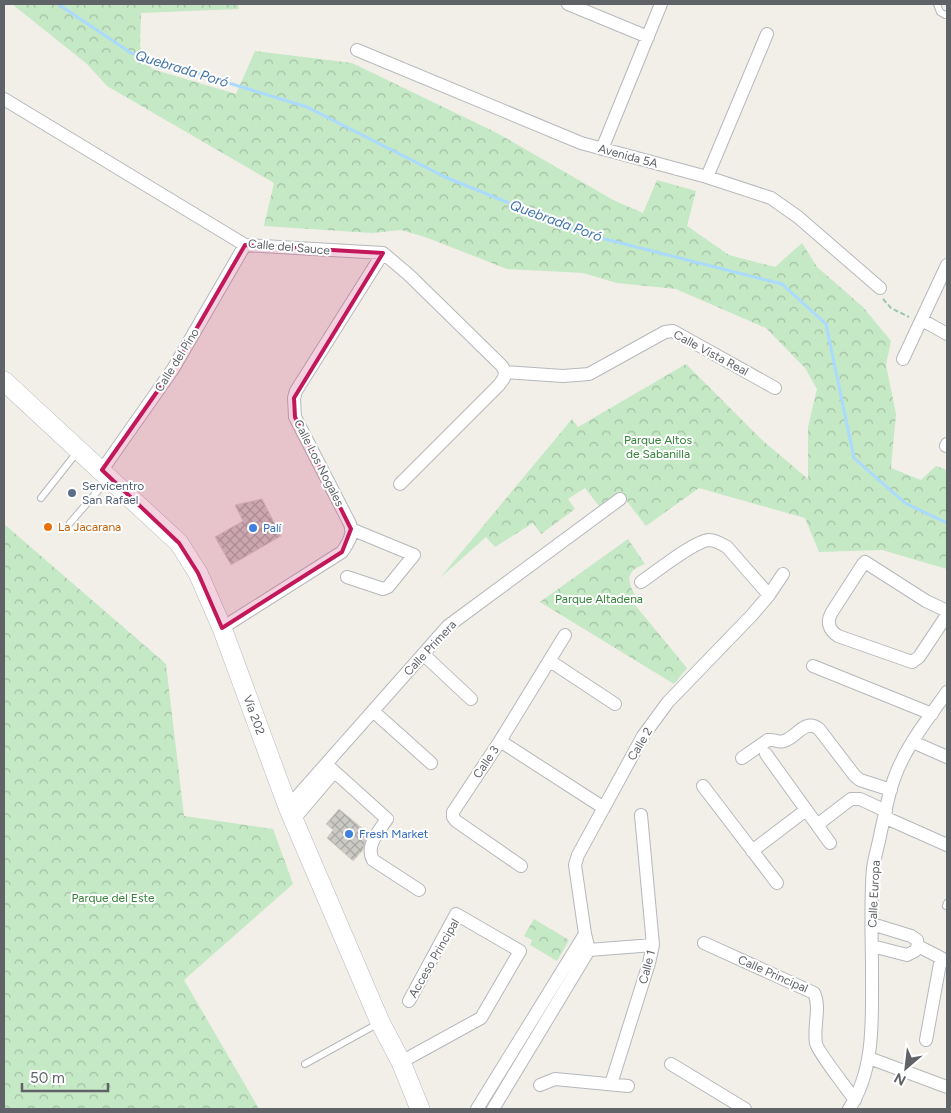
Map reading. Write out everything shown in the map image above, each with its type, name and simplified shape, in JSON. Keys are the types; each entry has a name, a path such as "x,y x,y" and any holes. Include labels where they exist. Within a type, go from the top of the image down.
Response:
{"main road":[{"name":"Vía 202","path":"4,381 179,543 198,573 222,628 291,813 380,1022 401,1062 420,1109"}],"street":[{"path":"568,4 648,37"},
{"path":"602,149 661,4"},
{"path":"707,177 766,34"},
{"name":"Avenida 5A","path":"357,50 566,136 581,144 707,177 771,198 798,217 880,288"},
{"name":"Calle del Sauce","path":"4,99 245,245 383,253"},
{"name":"Calle del Pino","path":"106,474 173,369 245,245"},
{"path":"383,253 502,366 505,372 504,378 499,385 400,484"},
{"name":"Calle Los Nogales","path":"352,529 296,417 294,398 296,391 383,253"},
{"path":"903,359 947,265"},
{"path":"921,321 947,334"},
{"name":"Calle Vista Real","path":"505,372 563,376 589,374 664,332 673,331 775,388"},
{"name":"Calle Primera","path":"291,813 330,768 373,711 448,626 620,499"},
{"path":"222,628 342,552 351,538 352,529 414,555 388,587 383,589 347,577"},
{"path":"642,582 698,544 710,540 720,542 727,547 769,595"},
{"path":"947,611 926,601 865,562 828,621 831,630 838,636 912,662 919,657 947,615"},
{"name":"Calle 2","path":"588,950 584,934 575,865 578,854 643,736 668,702 769,595 783,574"},
{"name":"Calle 3","path":"521,866 453,818 456,806 500,741 565,635"},
{"path":"423,654 471,699"},
{"path":"550,661 615,704"},
{"path":"813,666 932,714"},
{"name":"Calle Europa","path":"852,1105 864,1079 869,1058 872,1014 874,866 885,814 894,778 913,742 947,692"},
{"path":"373,711 431,763"},
{"path":"742,758 768,740 786,741 807,725 812,725 820,729 855,776 860,780 891,790"},
{"path":"500,741 604,808"},
{"path":"913,742 947,757"},
{"path":"766,754 830,842"},
{"path":"330,768 387,819 372,843 370,856 373,860 418,890"},
{"path":"703,786 776,883"},
{"path":"817,825 851,799 860,799 885,814 947,845"},
{"path":"752,851 806,810"},
{"name":"Calle 1","path":"611,1084 649,963 652,945 641,815"},
{"name":"Acceso Principal","path":"401,1062 481,1018 520,951 456,914 409,1001"},
{"path":"872,924 911,936 917,940 918,946 915,951 907,955 872,946"},
{"path":"534,1028 584,934"},
{"name":"Calle Principal","path":"704,944 814,993 818,1001 815,1032 816,1045 852,1105"},
{"path":"485,1108 534,1028 588,950 652,945"},
{"path":"918,946 944,960 926,1040"},
{"path":"869,1058 947,1088"},
{"path":"671,1064 745,1109"},
{"path":"540,1085 555,1079 628,1086"}],"lane":[{"path":"937,4 940,12 945,15 947,14"},
{"path":"41,498 79,450"},
{"path":"70,523 106,474"},
{"path":"305,1064 380,1022"}],"path":[{"path":"880,288 884,291 884,300 888,306 921,321"}],"highlighted area":[{"path":"245,245 383,253 294,398 295,417 351,529 342,552 222,628 198,573 179,543 102,470 173,369"}],"green space":[{"name":"Parque Altos de Sabanilla","path":"12,4 238,4 239,9 141,13 140,46 152,69 236,94 255,51 352,63 497,133 615,201 643,213 657,180 696,191 687,226 729,255 775,267 802,243 817,267 863,307 891,341 886,365 896,414 891,468 921,480 936,466 947,470 947,569 882,550 819,552 805,518 699,488 646,526 619,491 599,506 585,488 568,499 575,509 541,534 533,523 495,547 486,537 440,578 572,419 578,427 686,364 762,440 808,479 808,427 817,389 805,368 766,328 676,289 617,283 583,273 507,269 425,237 401,230 372,233 264,226 274,183 107,86 87,64"},
{"name":"Parque del Este","path":"4,524 166,664 184,816 273,829 293,884 184,980 259,1109 4,1109"},
{"name":"Parque Altadena","path":"628,539 645,564 637,567 630,575 630,585 639,602 635,605 687,668 674,684 540,602"},
{"path":"534,919 569,940 557,961 530,945 532,940 524,936"}],"building":[{"name":"Palí","path":"262,499 281,536 231,565 215,537 243,521 235,505"},
{"name":"Fresh Market","path":"339,809 368,833 363,850 353,861 327,838 333,830 326,824"}],"waterway":[{"name":"Quebrada Poró","path":"58,4 131,53 307,107 445,177 585,234 782,284 826,324 854,458 905,503 947,523"}],"place":[{"name":"Servicentro San Rafael","path":"72,493"},
{"name":"La Jacarana","path":"48,527"},
{"name":"Palí","path":"253,528"},
{"name":"Fresh Market","path":"349,834"}]}
